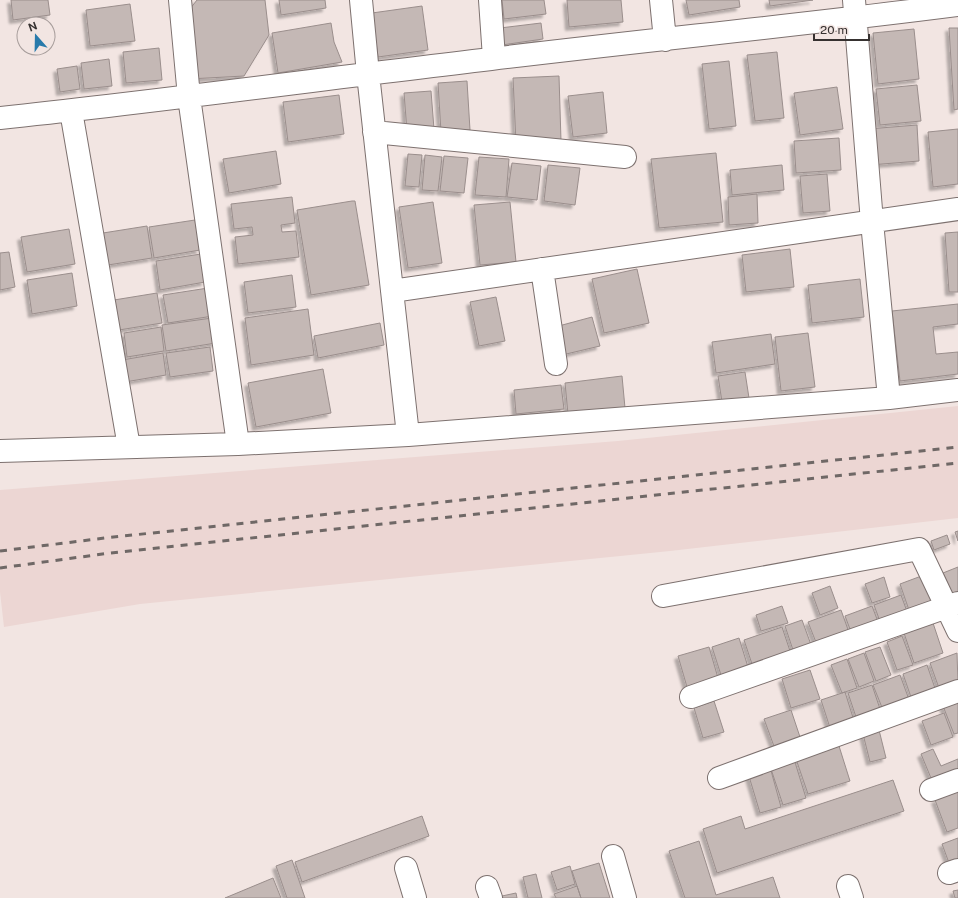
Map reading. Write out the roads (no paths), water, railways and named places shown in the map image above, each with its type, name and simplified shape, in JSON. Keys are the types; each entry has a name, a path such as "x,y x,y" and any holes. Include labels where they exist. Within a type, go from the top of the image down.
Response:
{"street":[{"path":"180,0 189,97 238,444"},
{"path":"361,0 374,132 408,436"},
{"path":"490,0 494,58"},
{"path":"661,0 665,40"},
{"path":"0,118 189,97 494,58 665,40 856,9 958,5"},
{"path":"856,9 872,222 889,398"},
{"path":"71,111 129,447"},
{"path":"374,132 625,157"},
{"path":"392,291 958,209"},
{"path":"542,269 556,364"},
{"path":"0,451 238,444 408,436 889,398 958,390"},
{"path":"663,596 919,548 953,605 958,631"},
{"path":"691,697 953,605"},
{"path":"719,778 958,691"},
{"path":"931,790 958,780"},
{"path":"613,856 625,898"},
{"path":"406,868 415,898"}],"railway":[{"path":"0,551 105,538 958,447"},
{"path":"0,568 110,553 958,463"}]}
